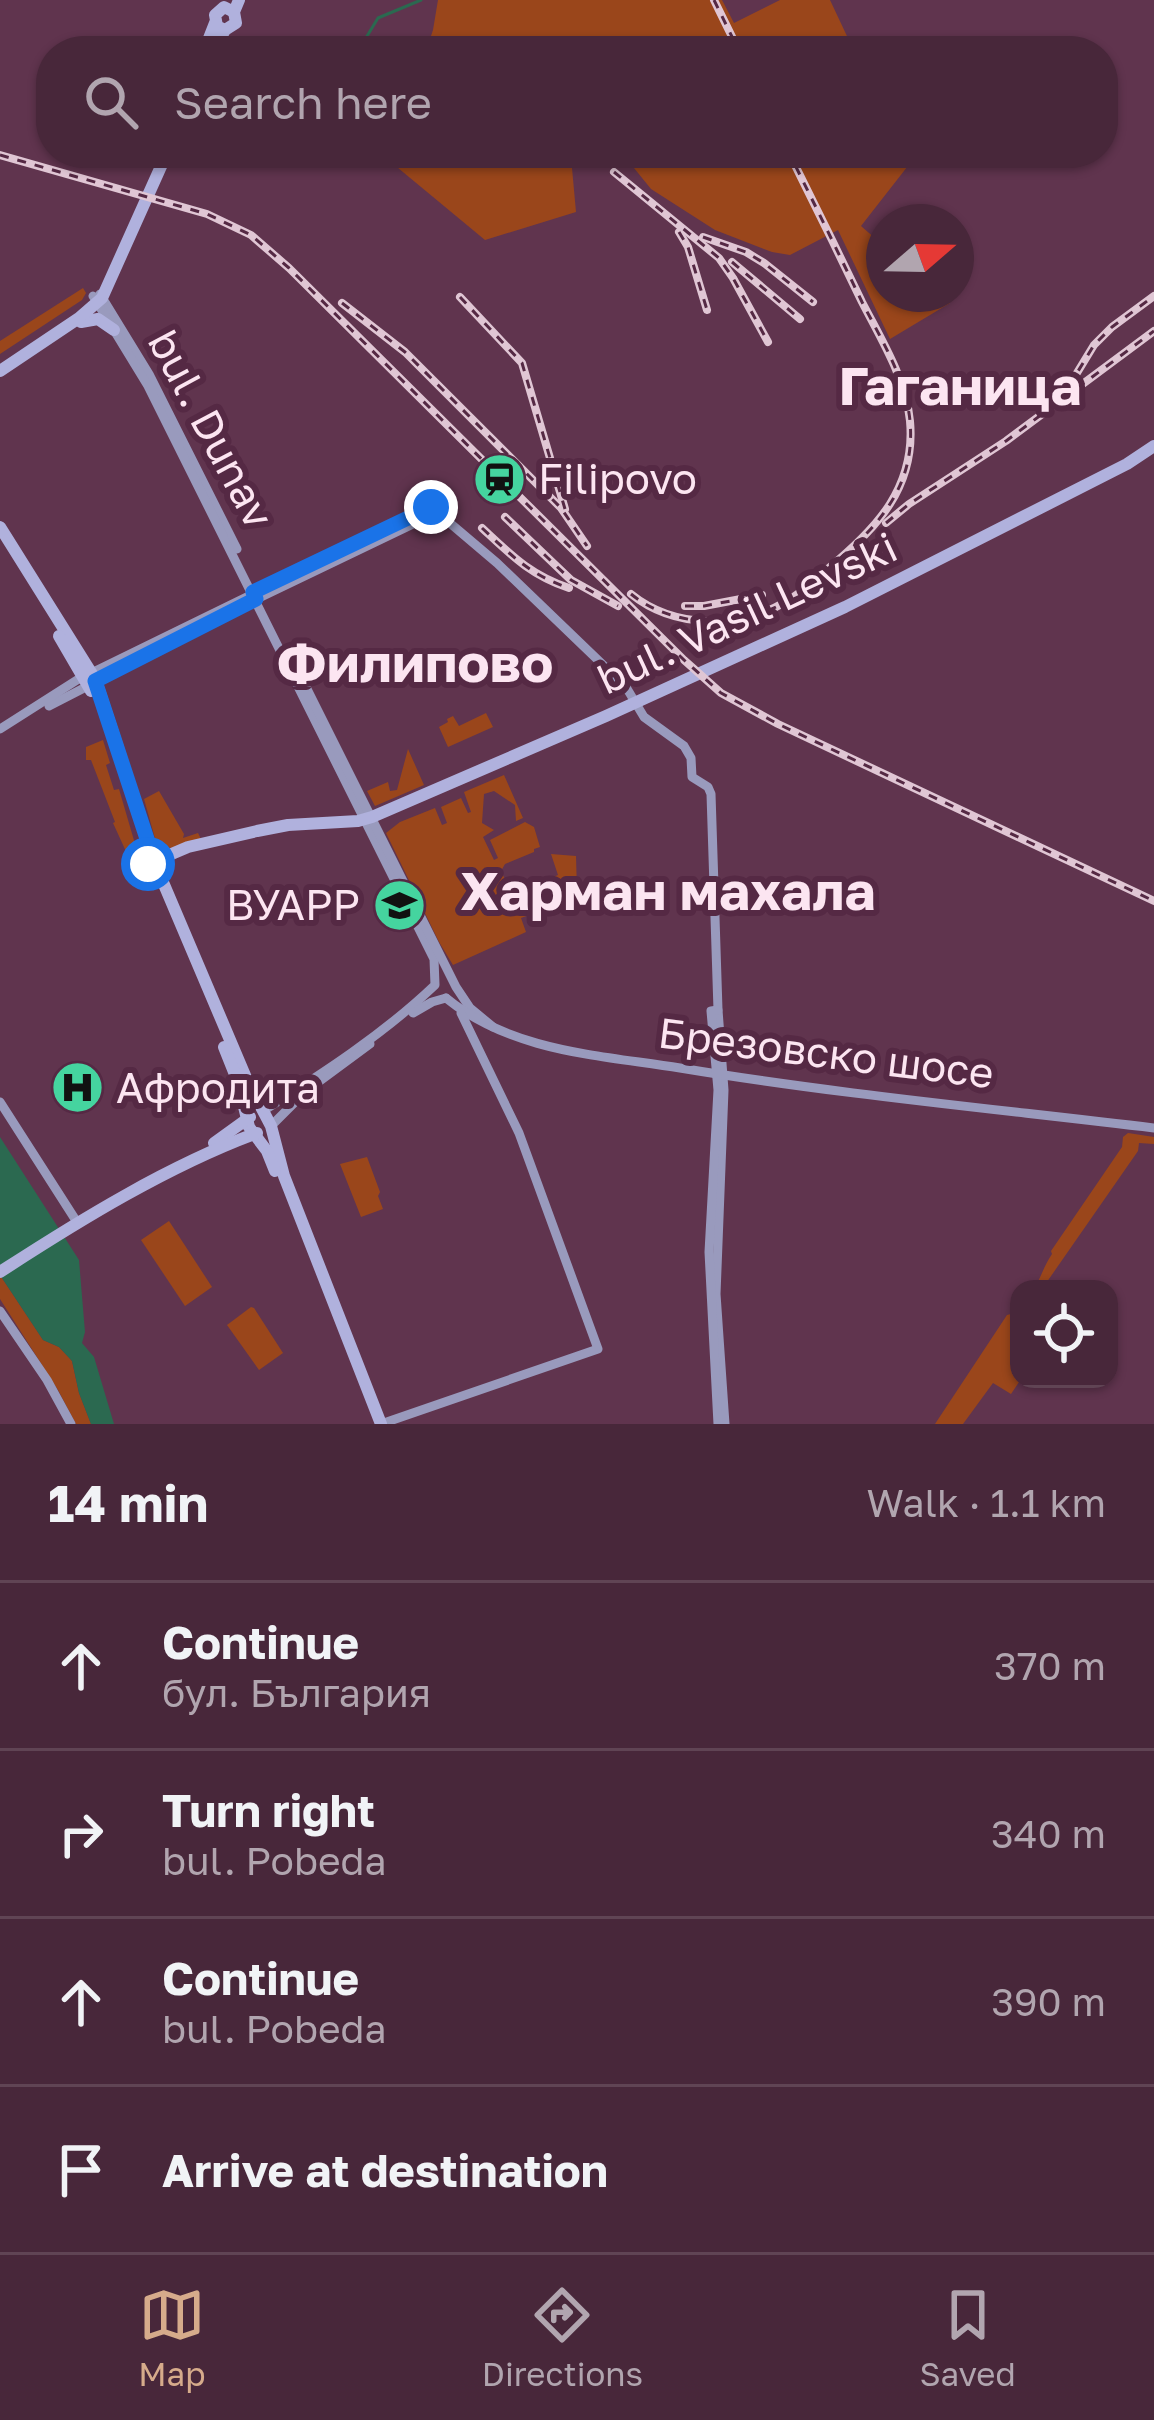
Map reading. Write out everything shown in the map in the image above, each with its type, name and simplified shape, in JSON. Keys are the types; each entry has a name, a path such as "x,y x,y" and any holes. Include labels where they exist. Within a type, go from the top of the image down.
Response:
{"main road":[{"path":"214,36 220,27 236,22 232,5"},
{"path":"217,36 220,27"},
{"path":"63,329 97,297 156,168"},
{"path":"0,366 97,297"},
{"name":"bul. Dunav","path":"97,297 257,595"},
{"name":"bul. Dunav","path":"97,297 149,374 454,983"},
{"path":"0,366 63,329 95,318 114,330"},
{"name":"bul. Vasil Levski","path":"153,866 266,835 370,821 825,621 1154,449"},
{"path":"0,732 89,679 433,510 497,562 624,686 644,717 687,749 692,777 711,794 714,1011 720,1076 716,1294 721,1424"},
{"path":"0,527 89,679 153,866 238,1082 249,1127 271,1160 379,1424"},
{"path":"0,542 89,679"},
{"name":"bul. Dunav","path":"370,821 433,956 436,984 445,998"},
{"path":"153,866 271,1126 284,1176 379,1424"},
{"path":"0,1270 69,1224 222,1139 409,1009 443,978 454,983 452,995 421,1008 305,1092 271,1126 69,1224"},
{"name":"Брезовско шосе","path":"454,983 470,1008 493,1027 548,1047 720,1076 1154,1128"},
{"path":"379,1424 598,1349 519,1133 472,1025 445,998"},
{"path":"421,1008 458,1008"},
{"name":"Брезовско шосе","path":"472,1025 493,1027"},
{"path":"0,1102 69,1224"},
{"path":"0,1311 71,1424"}],"shaded area":[{"path":"438,0 722,0 734,23 780,0 830,0 847,36 431,36"},
{"path":"398,168 572,168 576,212 485,240"},
{"path":"634,168 906,168 878,204 866,204 861,226 866,230 866,289 838,230 790,255 715,230 651,189"},
{"path":"83,288 82,300 0,354 0,341"},
{"path":"877,312 935,312 890,339"},
{"path":"486,713 493,727 448,747 439,727 447,719 453,716 459,726"},
{"path":"103,740 110,763 106,765 114,790 119,789 140,861 136,866 113,823 91,760 86,760 86,747"},
{"path":"408,749 424,785 375,806 367,791 388,782 390,791 397,790"},
{"path":"504,775 523,818 516,821 515,805 494,791 484,794 482,823 494,830 483,837 494,860 498,858 490,840 525,822 534,827 540,847 505,864 501,871 511,892 508,896 558,875 551,854 576,856 577,892 521,918 526,932 453,965 386,833 435,808 442,825 447,823 441,807 461,798 471,812 464,792"},
{"path":"159,791 183,838 198,833 202,841 165,849 156,842 144,799"},
{"path":"1128,1133 1154,1137 1154,1144 1139,1143 1048,1280 1039,1280 1051,1251 1122,1147"},
{"path":"0,1137 79,1260 82,1343 94,1357 114,1424 91,1424 72,1361 59,1347 43,1340 0,1275"},
{"path":"367,1157 383,1209 361,1217 340,1164"},
{"path":"169,1221 212,1287 185,1306 141,1240"},
{"path":"0,1275 43,1340 59,1347 72,1361 91,1424 76,1424 0,1299"},
{"path":"251,1307 283,1353 259,1370 227,1325"},
{"path":"1007,1315 1010,1388 1015,1388 1011,1394 993,1383 963,1424 935,1424"}],"waterway":[{"path":"367,36 378,18 421,0"}],"railway":[{"path":"714,0 732,36"},
{"path":"0,155 36,165"},
{"path":"46,168 207,214 251,235 721,693 1154,901"},
{"path":"631,594 687,619 729,620 769,610 798,594 847,552 878,521 900,486 910,445 903,390 796,168"},
{"path":"614,172 719,258 768,342"},
{"path":"679,232 707,310"},
{"path":"703,237 746,252 813,302"},
{"path":"732,262 800,319"},
{"path":"1069,386 1094,345 1154,296"},
{"path":"460,297 522,363 565,509"},
{"path":"342,303 405,352 561,508 587,546"},
{"path":"886,523 1154,331"},
{"path":"505,517 571,580 618,606"},
{"path":"482,528 532,570 569,588"},
{"path":"685,606 762,595"}],"place":[{"name":"Filipovo","path":"499,479"},
{"name":"ВУАРР","path":"399,905"},
{"name":"Афродита","path":"77,1088"}],"district":[{"name":"Гаганица","path":"960,386"},
{"name":"Филипово","path":"415,663"},
{"name":"Харман махала","path":"668,891"}],"route":[{"path":"148,864 154,860 95,681 256,599 253,592 431,507"}]}
